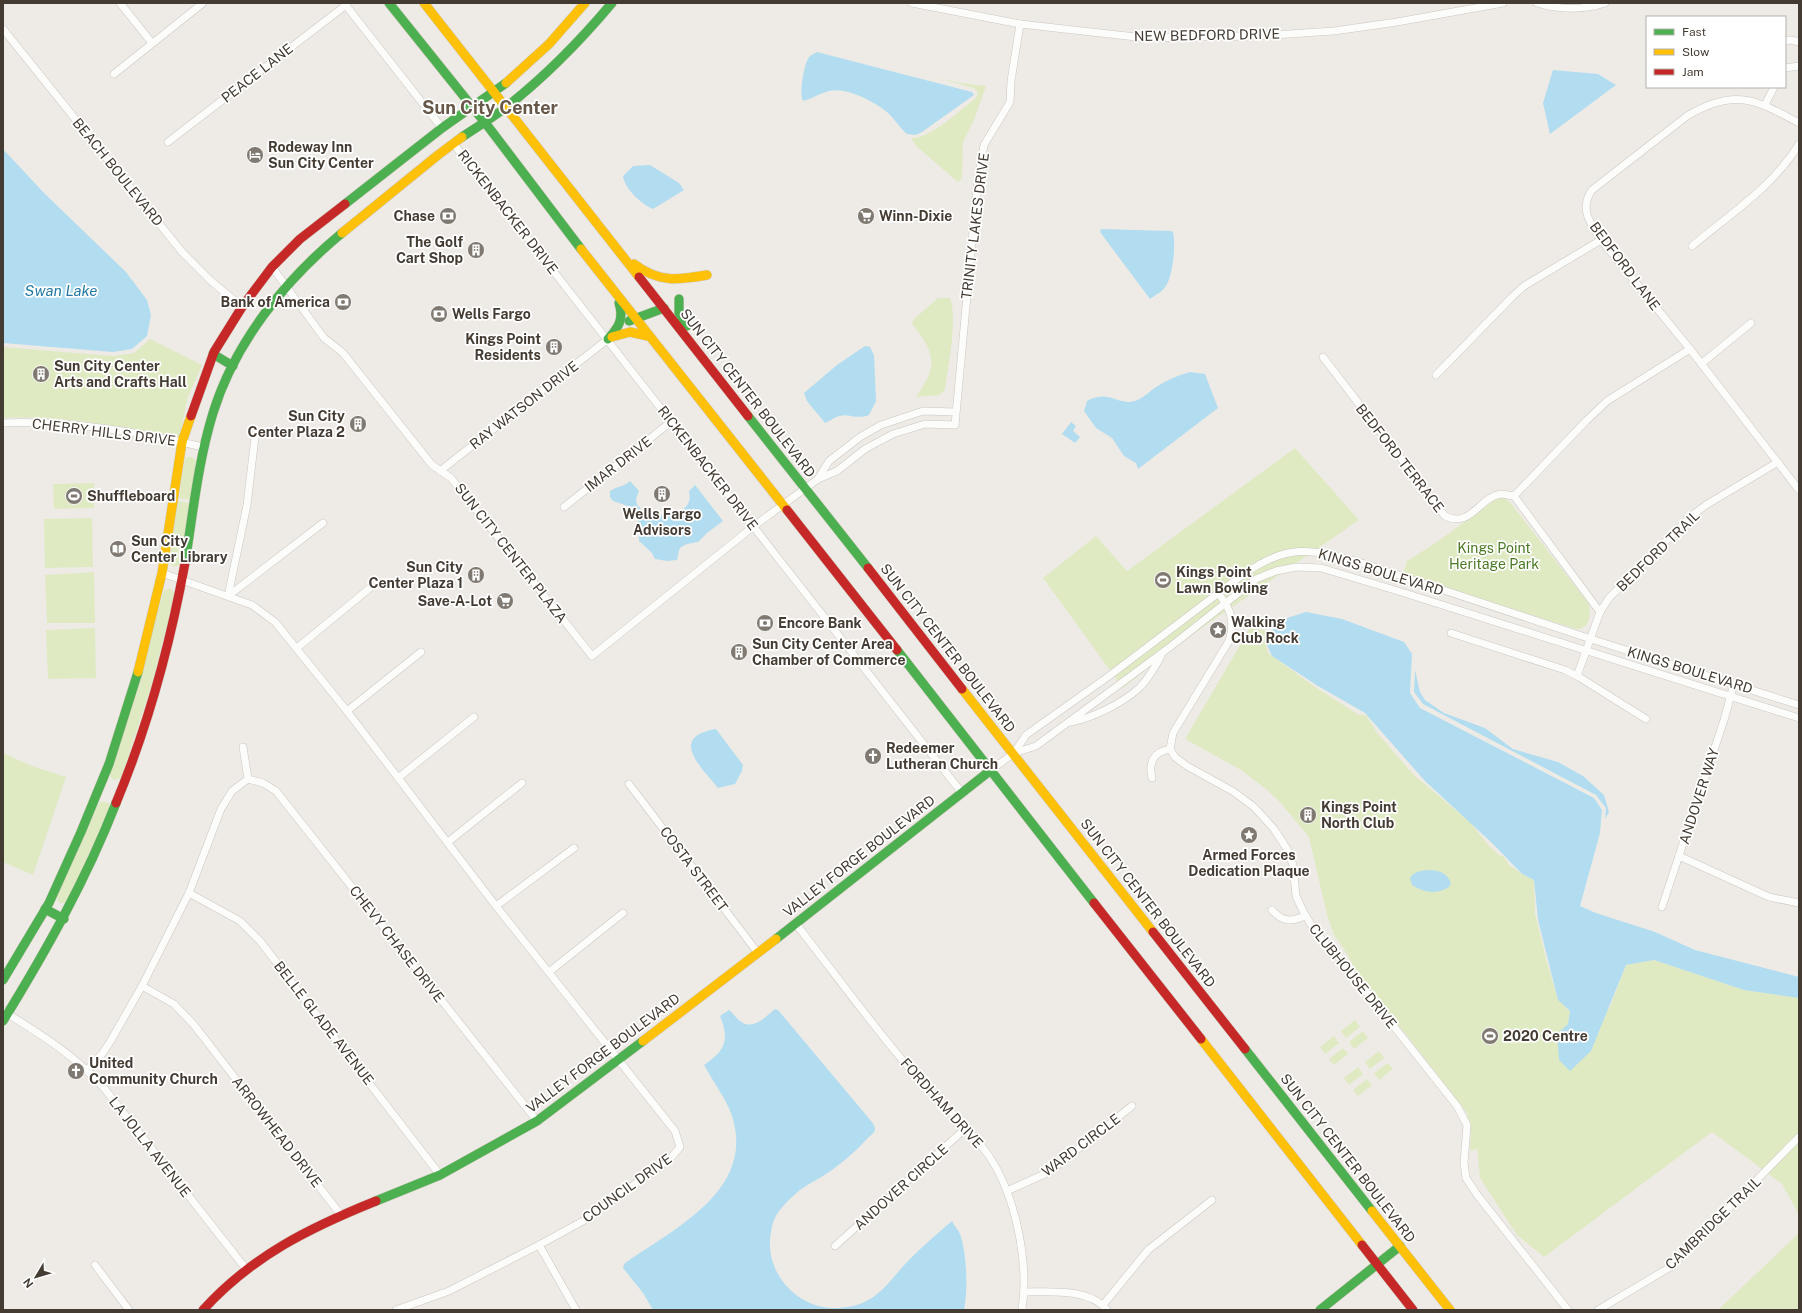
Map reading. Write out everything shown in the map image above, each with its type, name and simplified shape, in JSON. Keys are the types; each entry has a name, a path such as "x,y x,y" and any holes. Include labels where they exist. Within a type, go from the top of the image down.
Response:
{"main road":[{"path":"389,3 485,122 615,294 783,505 1413,1310"},
{"name":"SUN CITY CENTER BOULEVARD","path":"424,3 1450,1310"},
{"path":"3,980 45,909 82,832 109,764 138,672 162,573 182,442 213,354 242,306 272,267 300,239 442,128 509,81 534,60 585,3"},
{"path":"5,1015 64,919 124,789 157,687 182,578 204,447 218,396 233,366 261,320 286,288 316,256 453,143 506,107 570,50 612,3"},
{"path":"620,251 644,272 662,279 677,280 707,275"},
{"path":"615,294 623,317 618,328"},
{"path":"679,299 677,308 682,320 723,373 735,398"},
{"path":"608,339 618,328 634,318 664,308"},
{"path":"608,339 620,333 629,332 648,336"},
{"path":"213,354 233,366"},
{"name":"VALLEY FORGE BOULEVARD","path":"203,1310 246,1269 292,1239 340,1215 440,1175 537,1121 796,924 991,770"},
{"path":"45,909 64,919"},
{"path":"1320,1310 1400,1246"}],"street":[{"path":"120,3 152,43"},
{"path":"114,74 203,3"},
{"name":"NEW BEDFORD DRIVE","path":"912,3 1020,24 1145,38 1257,36 1334,31 1398,22 1500,3"},
{"path":"1537,3 1550,7 1597,6 1605,3"},
{"path":"345,4 442,128"},
{"name":"PEACE LANE","path":"168,142 345,4"},
{"name":"TRINITY LAKES DRIVE","path":"783,505 818,479 837,471 865,449 893,434 925,424 955,425 977,188 984,146 1010,102 1011,81 1020,24"},
{"name":"BEACH BOULEVARD","path":"3,29 182,252 211,281 242,306"},
{"path":"1786,41 1794,40 1799,42"},
{"path":"1786,68 1799,66"},
{"path":"1765,105 1774,88"},
{"name":"BEDFORD LANE","path":"1799,123 1765,105 1745,99 1721,101 1703,106 1687,116 1592,190 1586,199 1586,212 1591,224 1602,240 1799,490"},
{"name":"RICKENBACKER DRIVE","path":"453,143 962,793"},
{"path":"1692,246 1771,180 1793,154 1799,144"},
{"path":"1436,375 1524,286 1602,240"},
{"name":"SUN CITY CENTER PLAZA","path":"272,267 324,338 344,353 432,465 451,478 592,656 754,526 783,505"},
{"path":"1701,364 1751,323"},
{"name":"RAY WATSON DRIVE","path":"440,471 608,339"},
{"path":"1600,612 1514,496 1607,401 1690,350"},
{"name":"BEDFORD TERRACE","path":"1323,357 1445,516 1453,520 1463,519 1493,497 1502,494 1514,496"},
{"name":"TRINITY LAKES DRIVE","path":"818,479 829,461 860,437 881,425 923,411 956,412"},
{"name":"IMAR DRIVE","path":"564,507 672,421"},
{"name":"CHERRY HILLS DRIVE","path":"3,423 27,422 68,424 182,442 204,447"},
{"path":"228,596 247,505 255,437"},
{"name":"BEDFORD TRAIL","path":"1577,676 1600,612 1609,598 1690,517 1706,505 1778,462"},
{"path":"228,596 323,523"},
{"name":"KINGS BOULEVARD","path":"1014,753 1026,735 1109,676 1260,563 1279,554 1304,550 1330,554 1362,563 1591,639 1799,704"},
{"name":"KINGS BOULEVARD","path":"991,770 1014,753 1036,746 1163,653 1256,579 1276,571 1296,567 1321,568 1435,602 1799,718"},
{"name":"COUNCIL DRIVE","path":"162,573 182,578 252,605 275,622 347,711 496,906 675,1130 680,1147 670,1159 589,1216 539,1245 449,1291 396,1310"},
{"path":"297,648 370,587"},
{"path":"1152,778 1150,764 1153,758 1158,753 1170,749 1173,733 1229,641 1233,629 1231,615 1226,603 1218,593"},
{"path":"1452,633 1565,670 1646,719"},
{"path":"347,711 421,652"},
{"name":"KINGS BOULEVARD","path":"1069,722 1087,719 1125,699 1139,689 1163,653"},
{"name":"ANDOVER WAY","path":"1662,907 1734,684"},
{"path":"398,778 474,717"},
{"path":"87,1070 102,1054 110,1042 142,986 189,893 221,809 232,791 248,779 243,747"},
{"name":"CLUBHOUSE DRIVE","path":"1170,749 1175,757 1187,766 1234,792 1254,807 1274,829 1287,849 1293,865 1296,896 1305,916 1316,933 1341,960 1457,1106 1467,1125 1464,1163 1466,1178 1478,1196 1568,1310"},
{"name":"CHEVY CHASE DRIVE","path":"248,779 263,783 276,791 537,1121"},
{"path":"448,842 522,783"},
{"name":"COSTA STREET","path":"629,784 758,953"},
{"path":"496,906 574,848"},
{"path":"1679,856 1769,897 1799,903"},
{"name":"BELLE GLADE AVENUE","path":"189,893 240,921 260,941 440,1175"},
{"path":"1272,910 1279,918 1288,920 1299,919 1305,916"},
{"path":"549,972 623,913"},
{"name":"FORDHAM DRIVE","path":"796,924 904,1062 966,1128 989,1157 1007,1191 1022,1245 1025,1292 1022,1310"},
{"name":"ARROWHEAD DRIVE","path":"142,986 174,1004 194,1025 340,1215"},
{"name":"LA JOLLA AVENUE","path":"5,1015 62,1049 87,1070 104,1088 246,1269"},
{"name":"WARD CIRCLE","path":"1007,1191 1049,1172 1132,1106"},
{"name":"ANDOVER CIRCLE","path":"835,1246 966,1128"},
{"name":"CAMBRIDGE TRAIL","path":"1598,1310 1672,1266 1799,1137"},
{"path":"1025,1292 1067,1292 1084,1296 1105,1308 1148,1250 1212,1200"},
{"path":"539,1245 576,1310"},
{"path":"95,1266 129,1310"}],"green space":[{"path":"934,77 961,83 986,86 974,120 963,142 962,178 958,182 916,146 911,138 918,138 935,129 976,98 978,93 974,88"},
{"path":"938,298 950,298 953,318 952,343 945,390 939,395 916,397 928,377 931,368 931,360 930,352 926,344 912,324 914,319"},
{"path":"150,339 202,365 188,397 179,437 69,420 47,418 3,418 3,347 113,356 134,353"},
{"path":"1295,448 1359,520 1181,642 1123,688 1043,578 1096,536 1127,571"},
{"path":"187,457 192,457 196,461 191,500 179,498 185,459"},
{"name":"Shuffleboard","path":"94,483 94,508 54,509 53,484"},
{"name":"Kings Point Heritage Park","path":"1503,498 1509,501 1589,604 1590,612 1588,621 1587,624 1581,629 1576,629 1403,574 1407,561 1437,542 1496,499"},
{"path":"178,501 190,503 180,565 174,567 169,561"},
{"path":"92,518 93,567 45,568 44,519"},
{"path":"94,572 95,623 47,623 45,575"},
{"path":"170,588 175,594 151,687 121,778 114,780 110,776 110,773 164,590"},
{"path":"95,628 96,678 48,679 46,630"},
{"path":"1250,628 1269,631 1266,644 1268,653 1318,689 1359,715 1366,715 1378,734 1414,775 1470,822 1489,846 1499,855 1504,857 1509,865 1534,880 1535,913 1558,1000 1570,1011 1568,1024 1609,1009 1626,965 1654,960 1744,990 1799,998 1799,1215 1782,1184 1712,1132 1544,1257 1517,1235 1480,1178 1477,1149 1470,1151 1471,1131 1467,1113 1356,970 1334,935 1327,915 1309,837 1278,800 1266,789 1241,770 1185,739"},
{"path":"3,753 32,766 66,777 33,875 3,862"},
{"path":"101,801 109,803 109,810 66,903 60,903 57,896"},
{"path":"1355,1020 1360,1027 1346,1038 1341,1031"},
{"path":"1363,1031 1368,1038 1354,1049 1349,1042"},
{"path":"1334,1036 1339,1043 1325,1054 1320,1047"},
{"path":"1343,1048 1348,1054 1334,1065 1329,1059"},
{"path":"1379,1051 1384,1058 1370,1069 1365,1062"},
{"path":"1388,1063 1393,1069 1379,1080 1374,1073"},
{"path":"1358,1067 1363,1074 1349,1085 1344,1078"},
{"path":"1367,1079 1372,1085 1358,1096 1353,1090"},
{"path":"1799,1233 1799,1310 1718,1310"}],"water":[{"path":"817,52 972,92 974,95 922,132 915,135 907,134 885,110 862,97 844,91 829,91 803,101 802,85 805,66 809,57"},
{"path":"1553,70 1598,74 1616,85 1550,134 1543,103"},
{"name":"Swan Lake","path":"3,149 45,194 126,272 147,300 151,315 147,336 132,349 113,352 3,343"},
{"path":"650,165 679,183 684,190 653,209 634,196 624,181 623,176 633,166"},
{"path":"1101,229 1173,232 1174,252 1172,269 1168,283 1164,289 1150,299 1100,232"},
{"path":"865,346 870,347 874,355 876,401 869,415 860,417 843,415 825,423 807,401 804,393 837,365"},
{"path":"1190,372 1205,374 1218,408 1138,469 1136,463 1124,456 1112,438 1096,428 1084,411 1087,401 1095,398 1108,397 1129,402 1135,401 1164,382"},
{"path":"1071,422 1076,426 1073,431 1080,437 1075,443 1062,434"},
{"path":"630,481 639,491 636,499 637,505 647,515 669,515 683,510 690,499 689,491 695,485 723,521 698,542 681,547 677,560 667,561 655,559 652,553 639,541 638,518 628,506 613,501 610,497 610,491"},
{"path":"1306,612 1342,619 1404,642 1412,654 1410,693 1420,708 1594,798 1602,810 1600,833 1580,906 1596,913 1655,932 1695,950 1799,977 1799,998 1744,990 1654,960 1626,965 1591,1051 1570,1071 1559,1060 1557,1034 1568,1024 1570,1011 1558,1000 1538,920 1534,880 1522,874 1493,844 1425,781 1365,713 1318,686 1272,656 1267,645 1268,634 1284,619"},
{"path":"1415,670 1420,692 1425,700 1444,713 1485,728 1513,749 1558,762 1583,776 1604,795 1609,812 1605,819 1606,808 1596,795 1423,704 1414,692"},
{"path":"716,729 743,765 742,771 735,784 718,788 697,762 691,746 694,739 702,733"},
{"path":"1420,871 1439,871 1445,874 1451,883 1449,887 1444,890 1430,892 1421,890 1412,885 1410,878 1413,874"},
{"path":"775,1009 778,1010 872,1122 875,1130 873,1134 842,1162 800,1190 777,1214 772,1227 770,1240 774,1267 789,1289 799,1297 811,1303 824,1307 838,1308 852,1306 864,1302 882,1290 914,1255 952,1221 960,1234 964,1251 966,1283 964,1310 653,1310 643,1293 623,1268 624,1264 686,1222 705,1205 721,1187 732,1166 736,1142 732,1116 723,1096 704,1065 717,1055 724,1044 725,1032 720,1016 729,1010 740,1021 749,1025 763,1019"}],"traffic: fast":[{"path":"389,3 490,129 581,249"},
{"path":"462,137 500,112 534,84 575,45 612,3"},
{"path":"345,204 442,128 506,83"},
{"path":"185,563 203,450 213,413 234,362 248,337 282,292 321,251 342,233"},
{"path":"679,299 679,313 687,326"},
{"path":"608,339 618,327 620,322 621,314 619,303"},
{"path":"629,321 664,308"},
{"path":"213,354 233,366"},
{"path":"748,416 868,568"},
{"path":"897,650 1094,903"},
{"path":"3,980 49,903 81,832 109,764 138,672"},
{"path":"776,939 991,770"},
{"path":"3,1021 35,968 64,915 92,860 116,803"},
{"path":"45,909 64,919"},
{"path":"376,1201 440,1175 537,1121 643,1041"},
{"path":"1245,1049 1372,1211"},
{"path":"1320,1310 1400,1246"}],"traffic: slow":[{"path":"424,3 639,277"},
{"path":"506,83 549,44 585,3"},
{"path":"342,233 462,137"},
{"path":"581,249 787,510"},
{"path":"634,264 643,270 660,277 678,279 707,275"},
{"path":"612,337 630,332 648,336"},
{"path":"138,672 162,573 182,442 191,416"},
{"path":"962,689 1153,932"},
{"path":"643,1041 776,939"},
{"path":"1201,1039 1362,1245"},
{"path":"1372,1211 1450,1310"}],"traffic: jam":[{"path":"191,416 214,352 242,307 272,267 300,239 345,204"},
{"path":"639,277 748,416"},
{"path":"787,510 897,650"},
{"path":"116,803 128,774 157,685 185,563"},
{"path":"868,568 962,689"},
{"path":"1094,903 1201,1039"},
{"path":"1153,932 1245,1049"},
{"path":"203,1310 241,1274 283,1245 351,1211 376,1201"},
{"path":"1362,1245 1413,1310"}],"place":[{"name":"Rodeway Inn Sun City Center","path":"255,155"},
{"name":"Chase","path":"448,216"},
{"name":"Winn-Dixie","path":"866,216"},
{"name":"The Golf Cart Shop","path":"476,250"},
{"name":"Bank of America","path":"343,302"},
{"name":"Wells Fargo","path":"439,314"},
{"name":"Kings Point Residents","path":"554,347"},
{"name":"Sun City Center Arts and Crafts Hall","path":"41,374"},
{"name":"Sun City Center Plaza 2","path":"358,424"},
{"name":"Wells Fargo Advisors","path":"662,494"},
{"name":"Shuffleboard","path":"74,496"},
{"name":"Sun City Center Library","path":"118,549"},
{"name":"Sun City Center Plaza 1","path":"476,575"},
{"name":"Kings Point Lawn Bowling","path":"1163,580"},
{"name":"Save-A-Lot","path":"505,601"},
{"name":"Encore Bank","path":"765,623"},
{"name":"Walking Club Rock","path":"1218,630"},
{"name":"Sun City Center Area Chamber of Commerce","path":"739,652"},
{"name":"Redeemer Lutheran Church","path":"873,756"},
{"name":"Kings Point North Club","path":"1308,815"},
{"name":"Armed Forces Dedication Plaque","path":"1249,835"},
{"name":"2020 Centre","path":"1490,1036"},
{"name":"United Community Church","path":"76,1071"}],"district":[{"name":"Sun City Center","path":"490,107"}]}
